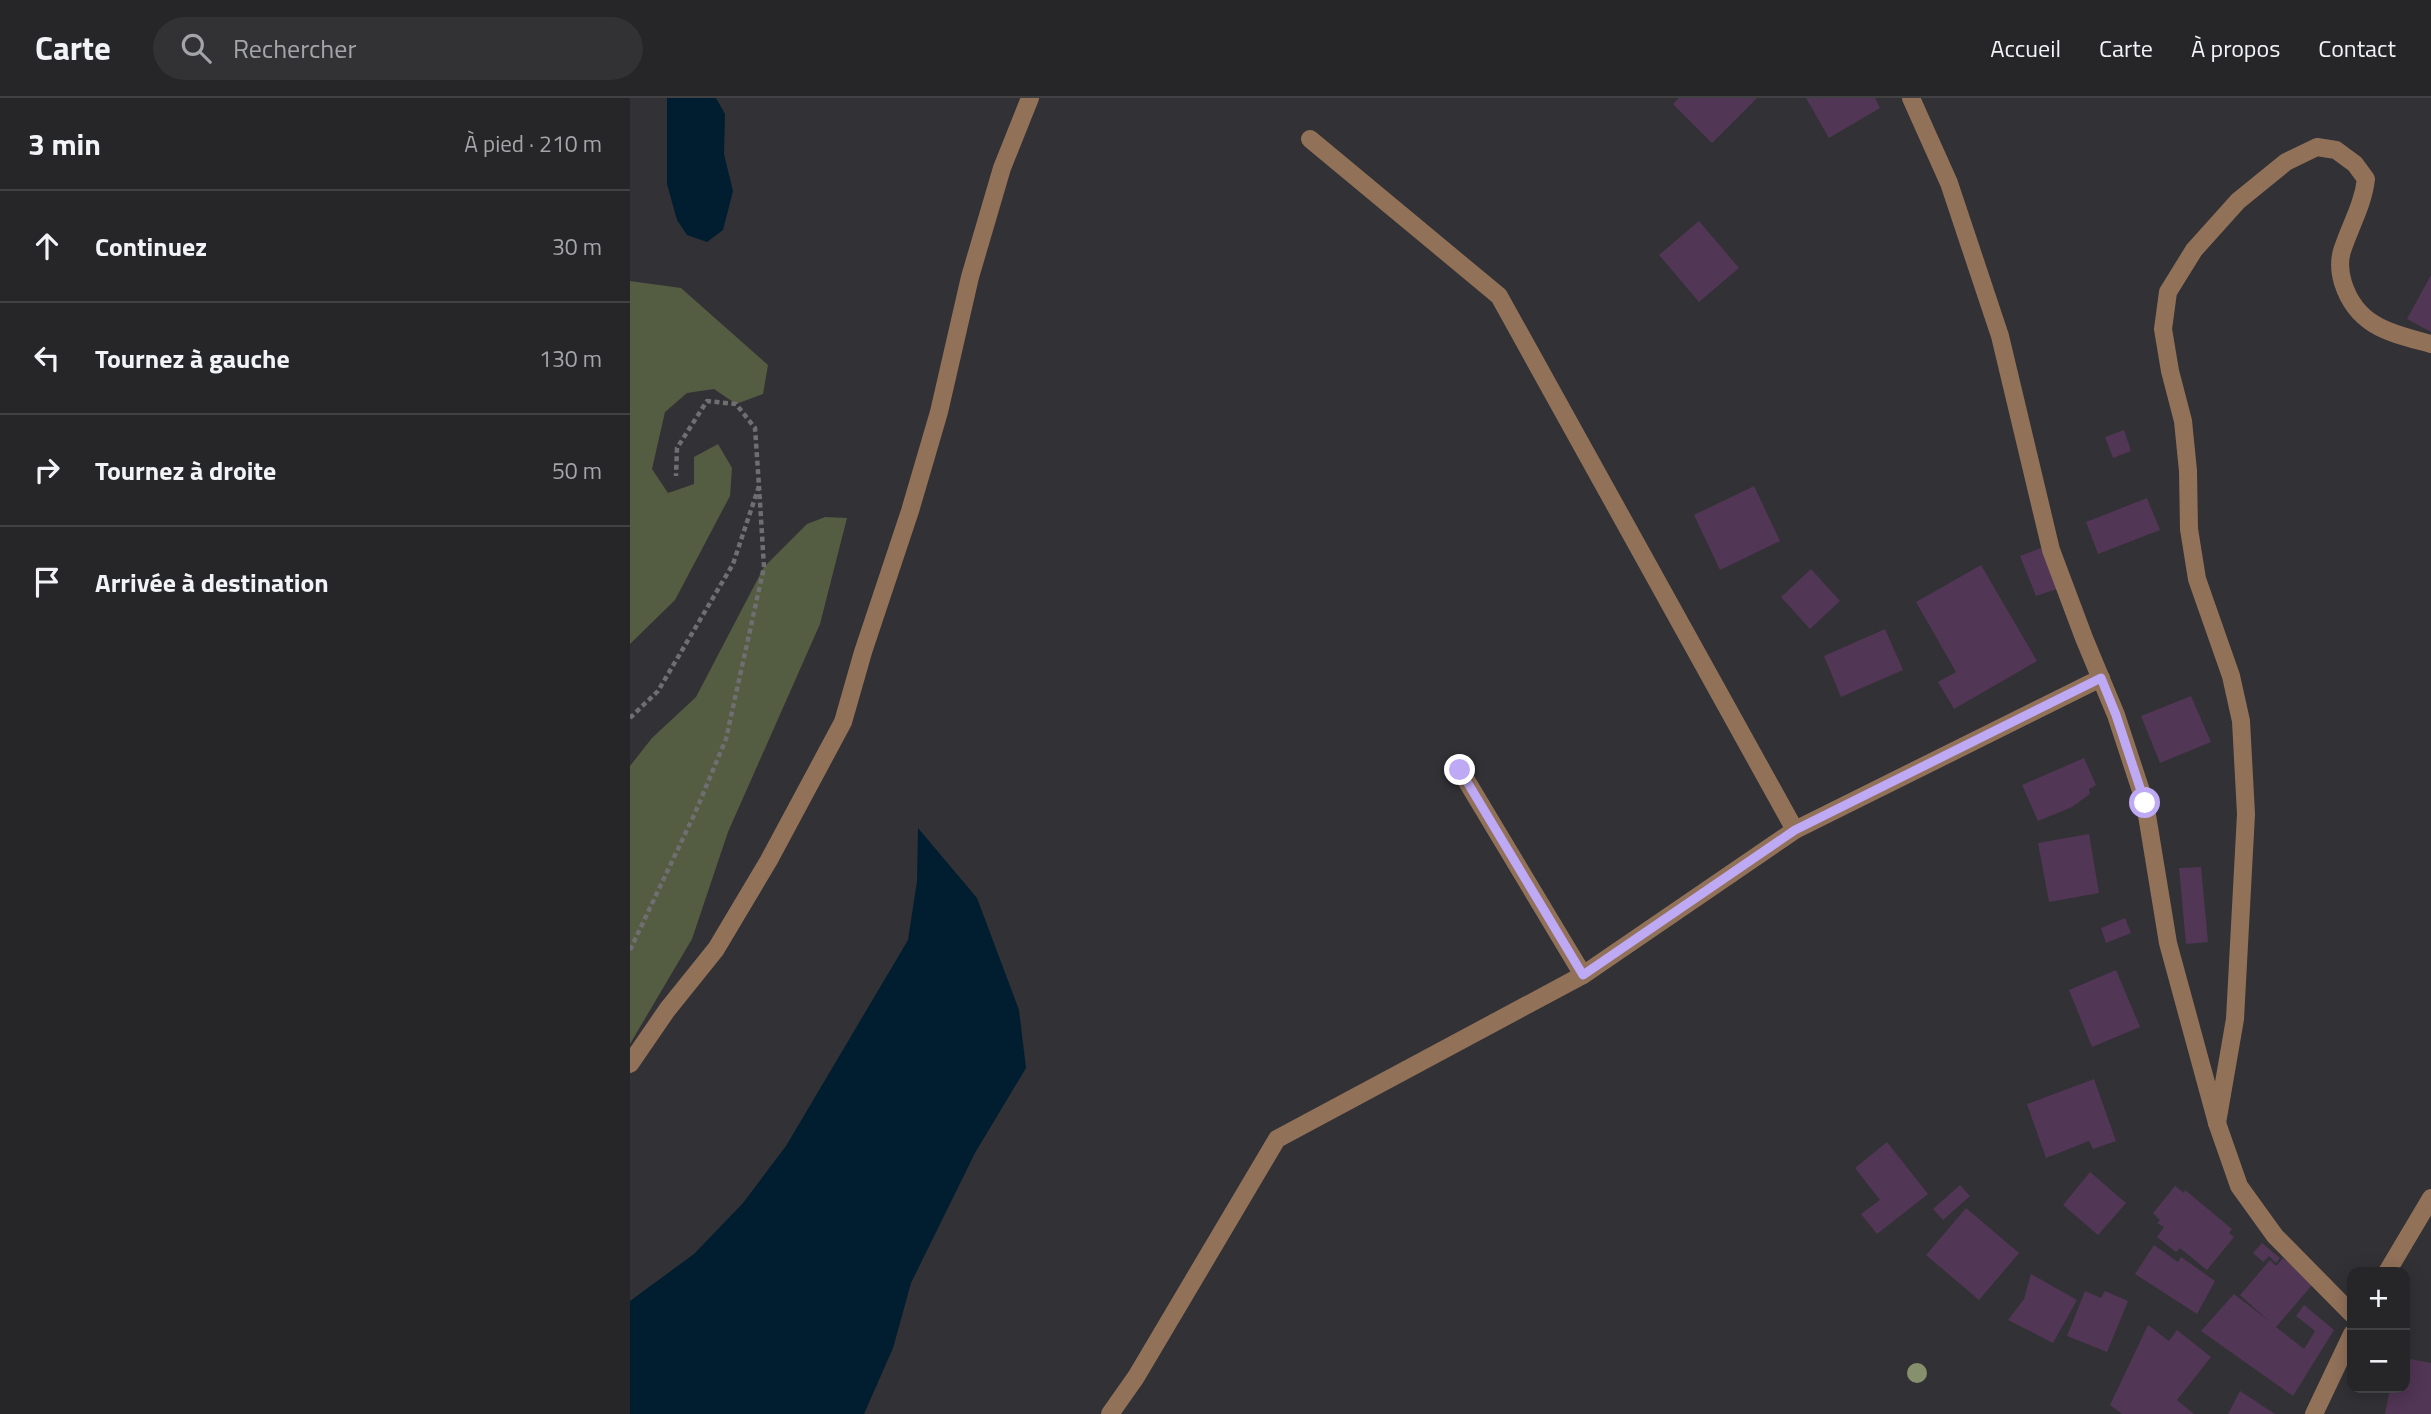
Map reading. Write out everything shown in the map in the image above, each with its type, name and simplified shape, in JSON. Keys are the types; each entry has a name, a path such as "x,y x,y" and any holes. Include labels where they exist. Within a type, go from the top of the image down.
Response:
{"street":[{"path":"630,1064 667,1010 716,949 769,860 843,722 939,412 971,277 1002,168 1030,98"},
{"path":"1911,98 1949,183 2000,336 2051,550 2116,715 2145,803 2168,943 2217,1123 2239,1186 2275,1236 2347,1309"},
{"path":"1310,139 1499,296 1795,830"},
{"path":"2217,1123 2235,1019 2246,814 2241,721 2231,676 2197,579 2189,529 2188,471 2183,421 2163,329 2168,292 2194,250 2238,201 2286,162 2317,147 2336,150 2355,164 2366,179 2364,197 2341,254 2340,275 2348,299 2366,321 2431,344"},
{"path":"1110,1414 1136,1377 1277,1139 1583,975 1795,830 2101,678"},
{"path":"1460,770 1583,975"},
{"path":"2390,1267 2431,1198"},
{"path":"2314,1414 2347,1345"}],"path":[{"path":"630,950 695,813 726,739 764,567 755,428 736,404 707,401 677,449 676,476"},
{"path":"630,718 657,691 733,564 759,486"}],"green space":[{"path":"630,281 681,288 768,365 763,394 736,404 714,389 687,393 665,412 652,469 668,493 694,484 694,457 718,444 732,468 730,496 675,600 630,644"},
{"path":"825,517 847,518 820,624 728,832 692,939 630,1044 630,766 652,738 696,697 764,567 807,524"}],"water":[{"path":"667,98 716,98 725,114 724,154 733,191 723,230 707,242 687,235 677,220 667,184"},
{"path":"918,828 977,898 1019,1010 1026,1068 975,1153 911,1283 893,1348 864,1414 630,1414 630,1301 694,1254 743,1203 786,1146 908,940 917,881"}],"building":[{"path":"1679,98 1757,98 1712,143 1673,104"},
{"path":"1806,98 1875,98 1880,108 1829,138"},
{"path":"1699,221 1739,268 1699,302 1659,255"},
{"path":"2431,275 2431,332 2407,319"},
{"path":"2124,430 2131,451 2113,458 2105,437"},
{"path":"1754,486 1780,541 1720,570 1694,515"},
{"path":"2147,498 2160,530 2098,554 2086,522"},
{"path":"2041,548 2057,589 2036,596 2020,556"},
{"path":"1981,565 2037,661 1954,709 1938,682 1956,672 1916,602"},
{"path":"1811,569 1840,601 1810,629 1781,597"},
{"path":"1885,629 1903,670 1841,697 1824,656"},
{"path":"2191,696 2211,742 2160,763 2141,716"},
{"path":"2084,758 2096,785 2089,789 2090,794 2072,807 2038,821 2022,785"},
{"path":"2089,834 2099,893 2049,902 2038,843"},
{"path":"2201,867 2208,942 2186,944 2179,868"},
{"path":"2125,918 2131,933 2106,943 2101,928"},
{"path":"2116,970 2140,1027 2092,1047 2069,990"},
{"path":"2094,1079 2116,1141 2093,1149 2089,1141 2046,1158 2027,1104"},
{"path":"1887,1142 1928,1194 1877,1234 1861,1214 1880,1200 1855,1168"},
{"path":"2090,1172 2126,1203 2098,1235 2063,1205"},
{"path":"1960,1185 1970,1196 1943,1220 1933,1209"},
{"path":"2175,1186 2184,1193 2185,1190 2232,1229 2229,1233 2234,1237 2207,1270 2180,1248 2176,1252 2157,1237 2164,1227 2157,1223 2160,1220 2153,1213"},
{"path":"1966,1208 2019,1253 1979,1300 1926,1255"},
{"path":"2262,1243 2280,1258 2276,1263 2269,1256 2263,1262 2253,1253"},
{"path":"2154,1245 2178,1262 2181,1257 2215,1281 2197,1314 2135,1274"},
{"path":"2283,1258 2313,1284 2276,1327 2304,1349 2315,1331 2296,1316 2304,1305 2334,1330 2293,1396 2201,1331 2234,1294 2269,1321 2240,1295 2270,1260 2276,1266"},
{"path":"2031,1274 2077,1300 2053,1343 2008,1320 2024,1299"},
{"path":"2085,1291 2101,1298 2105,1291 2128,1301 2107,1352 2067,1336"},
{"path":"2148,1325 2169,1341 2177,1330 2211,1357 2177,1400 2194,1414 2122,1414 2110,1405"},
{"path":"2410,1359 2431,1363 2431,1414 2385,1414 2389,1393 2410,1393"},
{"path":"2240,1391 2275,1414 2228,1414"}],"route":[{"path":"1460,770 1583,975 1795,830 2101,678 2145,803"}]}
